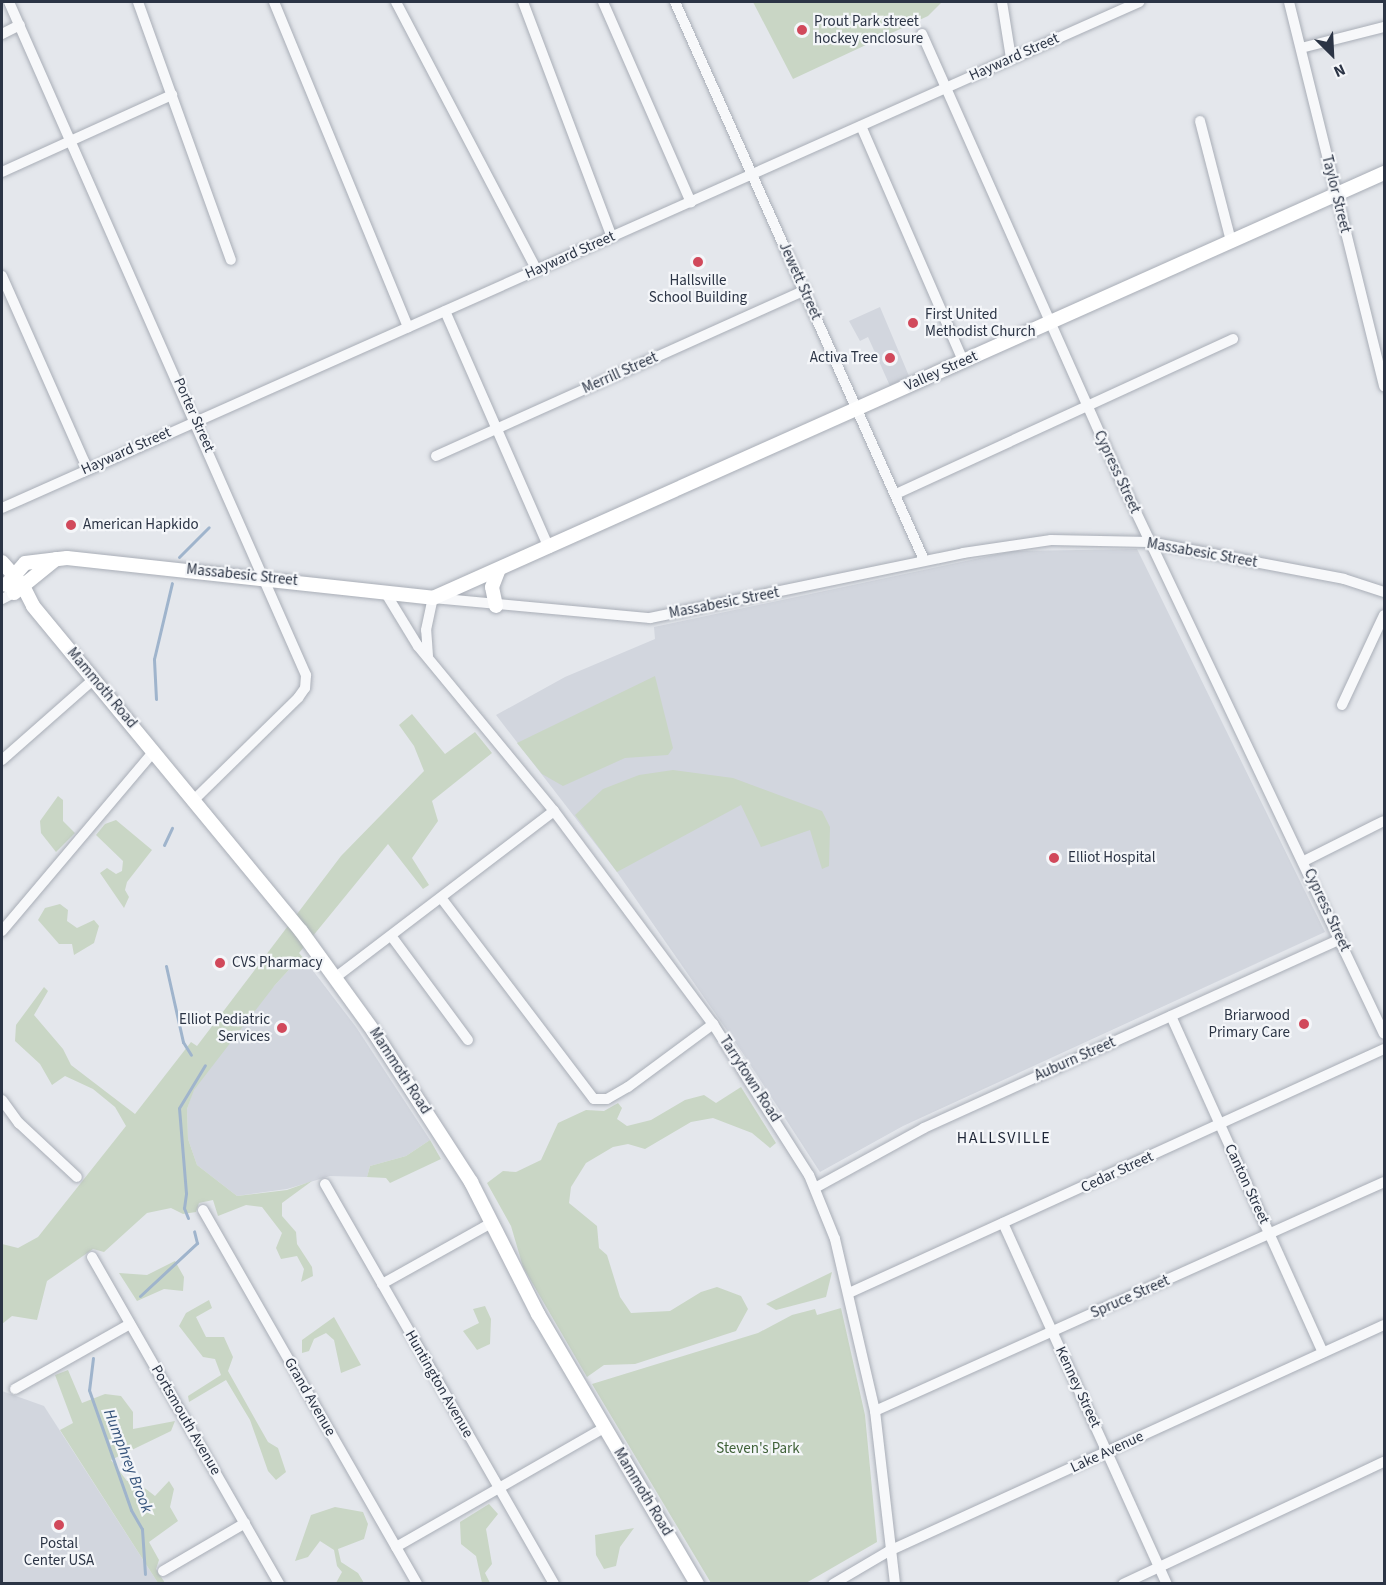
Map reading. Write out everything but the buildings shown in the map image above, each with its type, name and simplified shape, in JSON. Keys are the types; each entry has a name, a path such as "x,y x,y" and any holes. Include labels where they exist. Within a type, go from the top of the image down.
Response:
{"main road":[{"name":"Valley Street","path":"433,598 498,571 858,407 1384,173"},
{"name":"Massabesic Street","path":"9,588 56,559 265,577 433,598"},
{"name":"Mammoth Road","path":"2,562 9,588 33,606 194,800 336,977 410,1084 493,1222 538,1314 698,1584"},
{"path":"496,606 492,587 498,571"}],"street":[{"name":"Porter Street","path":"9,2 265,577 306,675 305,688 194,800"},
{"path":"138,2 231,260"},
{"path":"274,2 408,327"},
{"path":"396,2 537,270"},
{"path":"523,2 612,237"},
{"path":"603,2 691,202"},
{"name":"Jewett Street","path":"675,2 858,407 924,560"},
{"path":"1002,2 1011,58"},
{"name":"Hayward Street","path":"2,508 87,468 1138,2"},
{"name":"Taylor Street","path":"1289,2 1384,386"},
{"path":"2,34 20,25"},
{"path":"1301,48 1384,27"},
{"name":"Cypress Street","path":"922,34 1049,324 1149,542 1304,861 1384,1034"},
{"path":"2,172 172,95"},
{"path":"1200,121 1232,241"},
{"path":"861,126 963,361"},
{"path":"2,276 87,468"},
{"name":"Merrill Street","path":"436,456 805,290"},
{"path":"445,311 549,548"},
{"path":"896,494 1233,339"},
{"name":"Massabesic Street","path":"433,598 496,606 650,618 924,560 1051,540 1149,542 1344,579 1384,592"},
{"name":"Tarrytown Road","path":"385,592 428,656 554,810 713,1024 815,1188 835,1239 875,1411 889,1551 895,1584"},
{"path":"428,656 426,630 433,598"},
{"path":"1342,705 1384,615"},
{"path":"2,760 94,679"},
{"path":"2,932 154,751"},
{"path":"336,977 442,899 554,810"},
{"path":"1304,861 1384,821"},
{"path":"442,899 589,1095 600,1100 628,1087 713,1024"},
{"path":"392,937 468,1040"},
{"name":"Auburn Street","path":"815,1188 924,1128 1340,939"},
{"name":"Canton Street","path":"1171,1016 1323,1352"},
{"name":"Cedar Street","path":"849,1293 1384,1049"},
{"path":"2,1100 19,1123 78,1177"},
{"name":"Spruce Street","path":"875,1411 1384,1182"},
{"name":"Huntington Avenue","path":"325,1184 554,1584"},
{"name":"Grand Avenue","path":"203,1210 417,1584"},
{"path":"382,1284 493,1222"},
{"name":"Kenney Street","path":"1003,1223 1167,1584"},
{"name":"Portsmouth Avenue","path":"92,1257 279,1584"},
{"path":"15,1389 130,1324"},
{"name":"Lake Avenue","path":"833,1584 889,1551 1384,1325"},
{"path":"396,1547 604,1428"},
{"path":"1123,1584 1384,1462"},
{"path":"163,1571 245,1523"}],"shaded area":[{"name":"Activa Tree","path":"880,307 909,376 890,386 868,337 860,341 849,321"},
{"name":"Elliot Hospital","path":"1137,549 1325,932 903,1126 820,1172 742,1052 617,872 496,715 565,677 655,639 654,627 1013,551"},
{"path":"304,959 356,1027 430,1140 406,1156 370,1166 367,1177 330,1176 287,1189 237,1196 197,1165 188,1139 187,1109 194,1088 263,998 297,961"},
{"path":"2,1391 44,1406 158,1583 2,1584"}],"green space":[{"path":"753,2 942,2 928,16 793,79"},
{"path":"655,676 673,748 668,755 625,758 563,786 542,774 517,743"},
{"path":"412,714 445,754 475,732 492,753 432,801 438,821 412,858 429,885 423,889 388,844 299,953 304,959 297,961 275,985 194,1090 187,1109 188,1139 197,1165 237,1196 287,1190 312,1181 282,1203 282,1216 296,1232 297,1244 312,1267 313,1276 301,1282 304,1269 297,1256 281,1259 276,1248 282,1233 262,1207 246,1205 218,1216 213,1200 199,1203 196,1212 183,1214 171,1208 147,1213 104,1252 93,1249 47,1281 37,1320 12,1316 2,1324 2,1244 18,1248 38,1237 126,1126 115,1107 93,1089 65,1076 52,1085 40,1064 15,1041 16,1025 44,987 48,991 34,1015 63,1049 71,1065 135,1114 191,1042 197,1046 341,856 424,771 414,746 399,725"},
{"path":"673,770 733,778 822,811 830,827 829,866 822,869 810,830 761,847 741,805 617,872 575,815 603,789 639,775"},
{"path":"58,796 63,800 63,821 75,833 56,852 41,833 40,821"},
{"path":"116,820 152,850 127,882 125,890 129,897 124,908 100,873 107,868 116,874 122,871 123,861 96,835 105,824"},
{"path":"60,904 68,910 67,921 77,928 94,920 99,926 94,943 74,955 72,944 59,944 38,920 45,908"},
{"path":"741,1087 776,1143 770,1148 752,1133 713,1118 691,1122 645,1149 628,1144 613,1147 586,1163 571,1187 569,1203 597,1226 599,1248 607,1255 620,1297 631,1313 670,1311 701,1292 717,1287 741,1296 748,1309 736,1331 635,1364 604,1365 587,1377 523,1267 511,1226 487,1183 503,1171 516,1172 541,1160 558,1123 586,1110 604,1111 618,1103 622,1108 617,1119 627,1126 651,1120 685,1100 704,1095 716,1103"},
{"path":"430,1140 441,1159 390,1183 386,1178 367,1177 370,1166 406,1156"},
{"path":"175,1261 184,1277 183,1291 164,1289 137,1301 119,1273 147,1275"},
{"path":"832,1272 826,1297 776,1310 766,1304"},
{"path":"209,1300 212,1308 196,1317 206,1337 224,1337 233,1357 228,1371 268,1442 278,1448 286,1472 276,1480 268,1471 250,1420 226,1380 189,1402 188,1396 221,1375 215,1359 203,1357 179,1326 186,1313"},
{"path":"485,1306 491,1319 490,1344 477,1350 463,1331 479,1323 473,1309"},
{"name":"Steven's Park","path":"841,1308 865,1415 877,1542 806,1583 711,1583 592,1384 758,1333 792,1315 815,1309 817,1315"},
{"path":"334,1317 361,1365 341,1373 334,1340 326,1333 314,1339 309,1351 302,1353 302,1340"},
{"path":"68,1370 82,1403 105,1394 121,1396 133,1412 133,1429 175,1421 171,1431 111,1460 127,1481 137,1482 155,1496 169,1481 174,1489 170,1507 178,1521 149,1542 159,1560 156,1569 165,1583 158,1583 60,1430 73,1423 55,1375"},
{"path":"489,1504 498,1514 486,1529 492,1564 485,1573 490,1583 482,1583 476,1556 461,1544 460,1522"},
{"path":"335,1507 363,1512 368,1524 364,1539 338,1549 341,1562 358,1573 364,1583 336,1583 342,1572 337,1566 334,1550 320,1541 308,1557 295,1561 311,1515"},
{"path":"634,1528 620,1547 616,1566 604,1569 596,1555 595,1535"}],"waterway":[{"name":"Humphrey Brook","path":"179,557 209,527"},
{"name":"Humphrey Brook","path":"156,699 154,659 172,583"},
{"name":"Humphrey Brook","path":"164,845 172,828"},
{"name":"Humphrey Brook","path":"166,966 183,1042 191,1055"},
{"name":"Humphrey Brook","path":"188,1218 184,1208 186,1193 179,1108 205,1065"},
{"name":"Humphrey Brook","path":"140,1296 197,1243 194,1231"},
{"name":"Humphrey Brook","path":"93,1358 89,1390 131,1510 142,1529 145,1574"}],"place":[{"name":"Prout Park street hockey enclosure","path":"802,30"},
{"name":"Hallsville School Building","path":"698,262"},
{"name":"First United Methodist Church","path":"913,323"},
{"name":"Activa Tree","path":"890,358"},
{"name":"American Hapkido","path":"71,525"},
{"name":"Elliot Hospital","path":"1054,858"},
{"name":"CVS Pharmacy","path":"220,963"},
{"name":"Briarwood Primary Care","path":"1304,1024"},
{"name":"Elliot Pediatric Services","path":"282,1028"},
{"name":"Postal Center USA","path":"59,1525"}],"district":[{"name":"HALLSVILLE","path":"1004,1138"}]}
